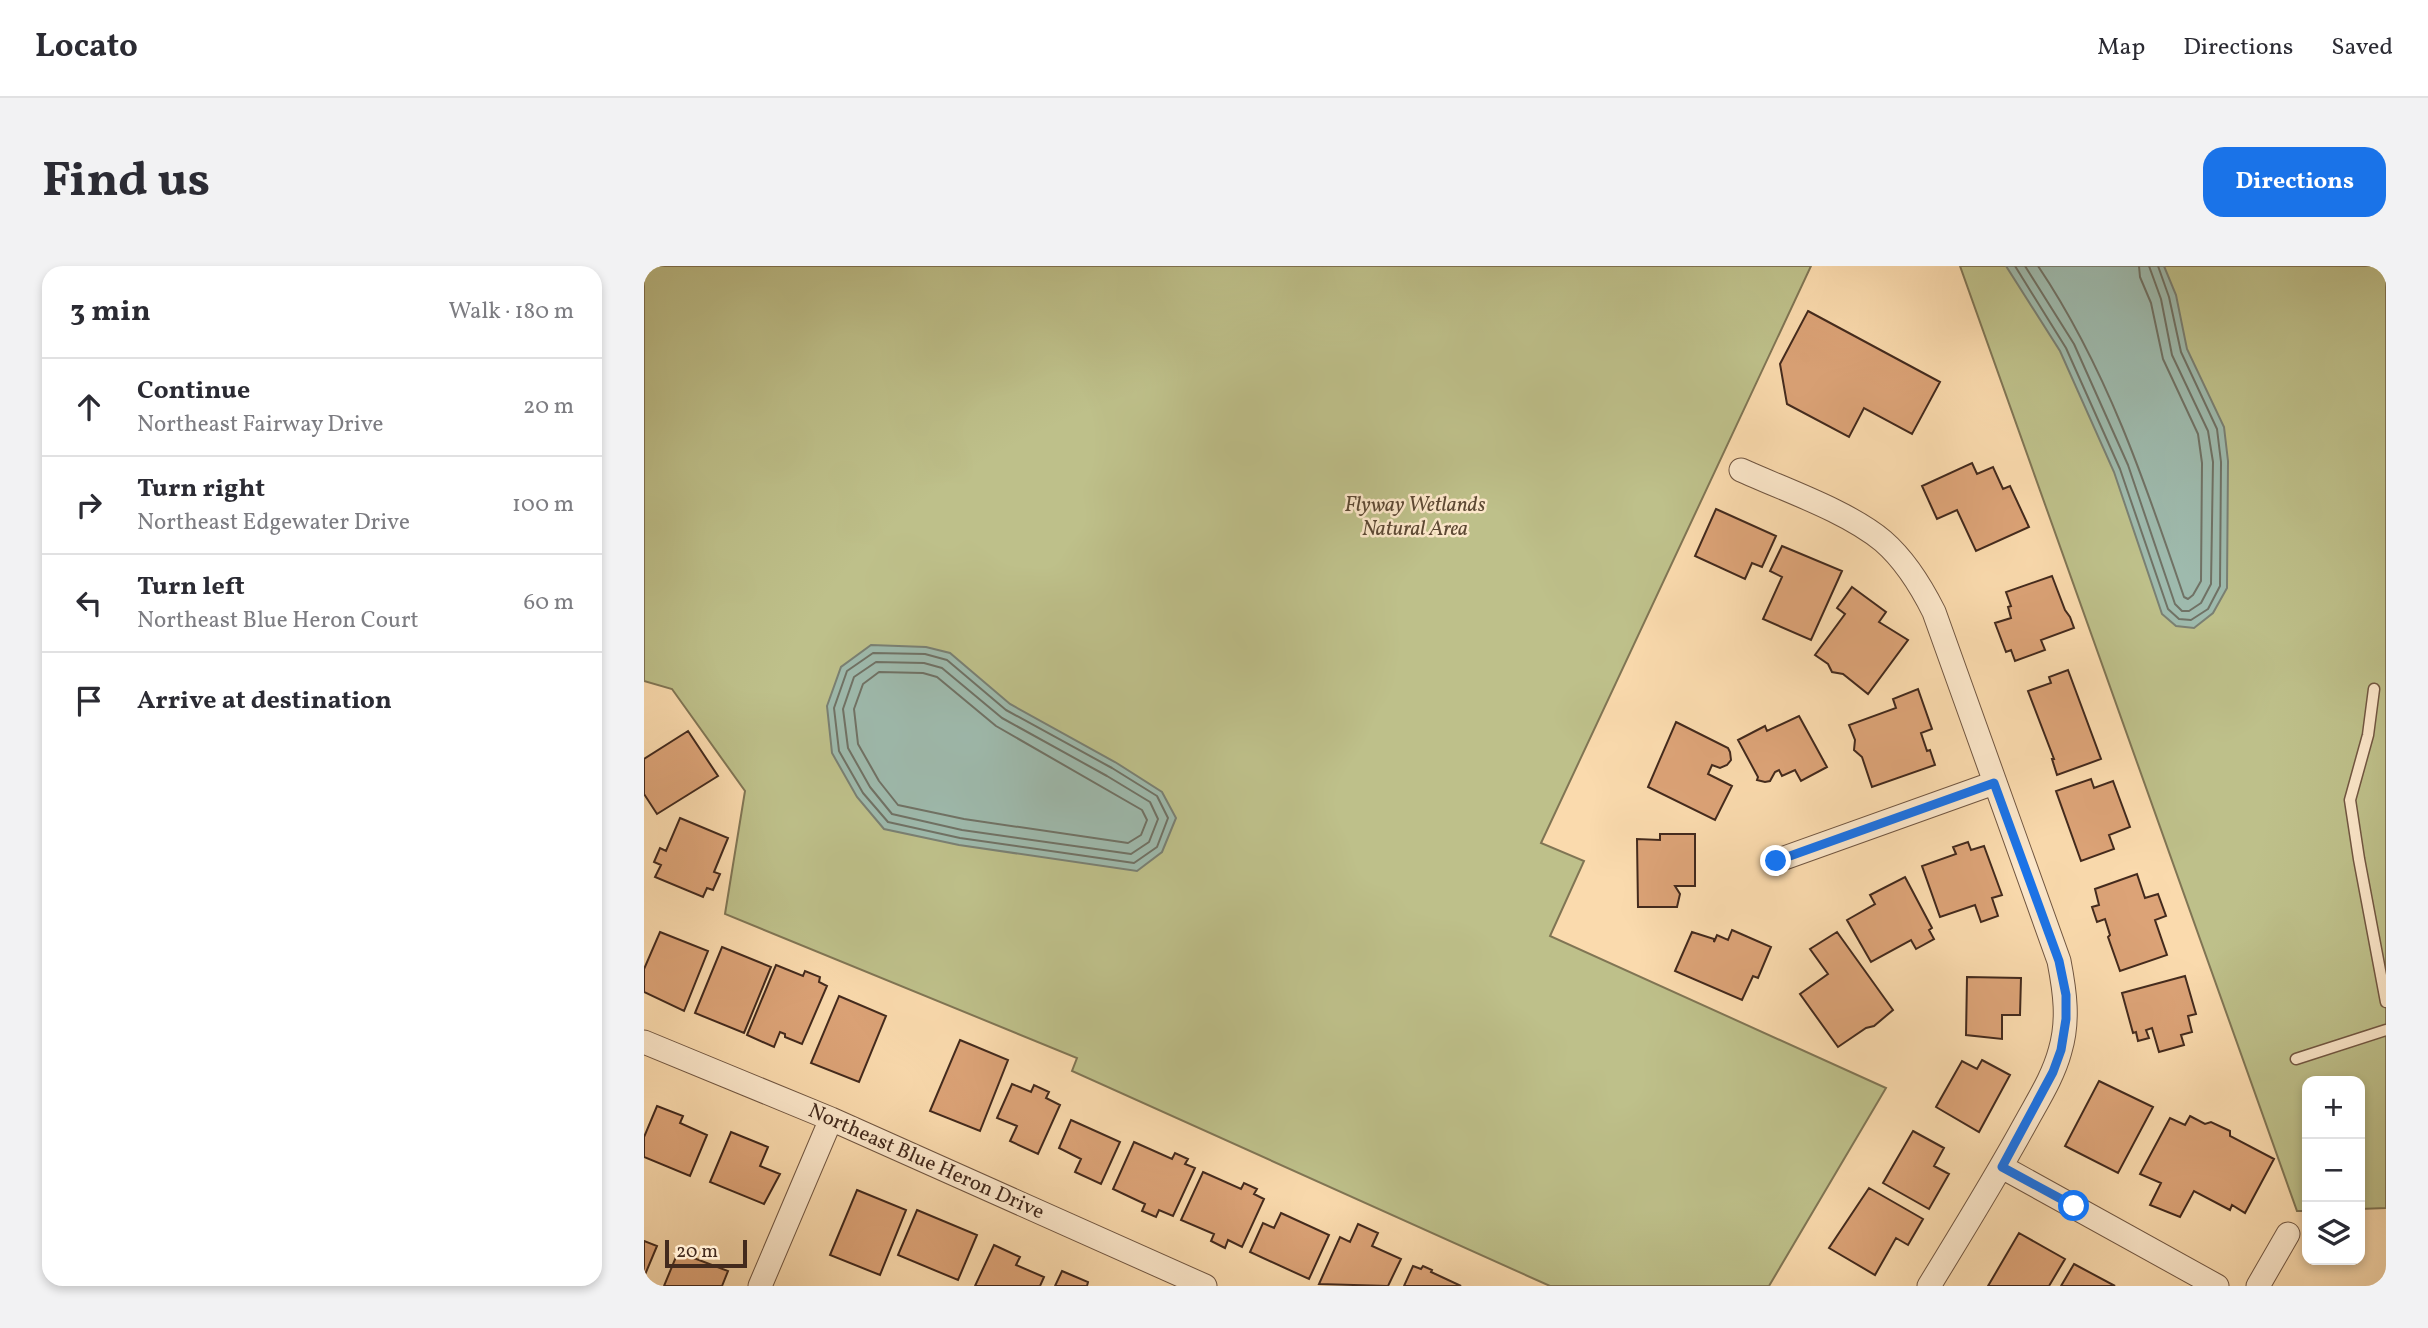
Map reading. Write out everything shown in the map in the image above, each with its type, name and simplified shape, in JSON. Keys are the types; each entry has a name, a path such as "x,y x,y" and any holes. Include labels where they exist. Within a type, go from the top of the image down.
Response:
{"street":[{"path":"1741,470 1868,530 1897,555 1921,586 1934,612 2059,961 2066,995 2066,1019 2061,1050 2053,1072 2002,1167 1929,1286"},
{"path":"1776,861 1994,783"},
{"name":"Northeast Blue Heron Drive","path":"644,1042 831,1119 1205,1286"},
{"path":"760,1286 831,1119"},
{"path":"2002,1167 2217,1286"},
{"path":"2258,1286 2288,1234"}],"lane":[{"path":"2374,689 2368,735 2350,800 2386,1002"},
{"path":"2296,1059 2386,1030"}],"green space":[{"name":"Flyway Wetlands Natural Area","path":"644,266 1811,266 1541,843 1584,861 1550,936 1886,1088 1769,1286 1550,1286 1072,1071 1077,1058 725,914 745,791 672,689 644,681"},
{"path":"1960,266 2386,266 2386,1208 2365,1209 2365,1076 2302,1076 2302,1211 2297,1211"}],"water":[{"path":"2006,266 2164,266 2176,295 2187,349 2224,427 2228,461 2227,588 2213,613 2194,628 2176,626 2162,614 2114,472 2060,351"},
{"path":"871,645 926,647 950,653 1010,704 1115,762 1162,792 1176,818 1162,852 1137,871 959,845 884,829 857,797 832,753 827,706 841,667"}],"building":[{"path":"1808,311 1940,382 1912,434 1864,408 1849,437 1787,404 1780,364"},
{"path":"1972,463 1977,474 1993,467 2003,489 2010,486 2029,527 1976,551 1957,510 1937,519 1922,486"},
{"path":"1716,509 1776,536 1762,567 1752,563 1745,579 1695,556"},
{"path":"1782,546 1842,571 1811,640 1763,619 1782,577 1770,571"},
{"path":"2052,576 2074,628 2041,640 2045,650 2015,661 2011,650 2006,652 1995,623 2011,618 2008,607 2011,606 2006,592"},
{"path":"1852,587 1886,612 1879,622 1908,640 1868,694 1843,674 1832,672 1828,664 1815,655 1845,614 1837,608"},
{"path":"2068,670 2101,759 2057,775 2054,759 2028,691 2051,683 2049,677"},
{"path":"1918,689 1932,729 1921,733 1935,765 1872,787 1862,757 1854,750 1855,740 1849,725 1896,708 1893,699"},
{"path":"1799,716 1827,767 1801,781 1795,770 1782,776 1779,770 1770,781 1757,780 1758,777 1738,740 1765,726 1767,731"},
{"path":"1676,722 1728,748 1730,752 1731,760 1727,765 1720,768 1712,765 1708,774 1732,786 1715,820 1648,787"},
{"path":"688,731 718,776 657,814 644,794 644,759"},
{"path":"2091,779 2094,788 2113,781 2130,827 2109,835 2114,849 2081,861 2056,791"},
{"path":"680,818 728,838 714,872 720,874 713,890 707,888 703,897 655,877 661,865 654,862 660,848 666,851"},
{"path":"1660,834 1695,834 1695,886 1675,886 1680,894 1677,907 1638,907 1637,839 1660,840"},
{"path":"1968,842 1971,850 1984,846 2002,895 1992,898 1998,916 1981,922 1975,905 1940,917 1922,866 1956,854 1953,847"},
{"path":"2137,874 2145,898 2158,894 2166,916 2155,920 2167,955 2120,971 2108,937 2110,935 2105,919 2097,922 2092,907 2099,905 2095,889"},
{"path":"1905,877 1932,928 1929,930 1934,939 1916,949 1911,940 1871,962 1847,920 1875,904 1870,895"},
{"path":"1732,930 1771,947 1758,978 1753,976 1742,1000 1675,971 1692,932 1714,939 1714,942 1717,935 1728,940"},
{"path":"660,932 708,951 684,1011 644,992 644,969"},
{"path":"1837,932 1893,1010 1874,1026 1866,1028 1838,1047 1800,994 1828,974 1810,949"},
{"path":"722,947 771,967 744,1033 695,1013"},
{"path":"776,965 803,976 805,971 820,977 819,982 827,986 802,1044 780,1032 774,1047 747,1035"},
{"path":"2185,976 2196,1014 2188,1016 2192,1032 2181,1035 2184,1045 2159,1052 2152,1028 2146,1030 2149,1038 2138,1041 2136,1032 2133,1033 2122,993"},
{"path":"1967,977 2021,978 2020,1015 2002,1015 2002,1039 1966,1035"},
{"path":"839,996 886,1016 859,1082 811,1063"},
{"path":"960,1040 1008,1060 980,1131 930,1111"},
{"path":"1982,1060 2010,1075 1979,1132 1936,1107 1962,1061 1977,1069"},
{"path":"2099,1081 2153,1107 2118,1173 2065,1146"},
{"path":"1012,1084 1031,1092 1034,1085 1049,1092 1046,1098 1060,1105 1038,1154 1010,1141 1017,1126 997,1118"},
{"path":"657,1106 683,1116 680,1123 707,1135 690,1176 644,1157 644,1137"},
{"path":"2190,1116 2205,1124 2211,1122 2230,1131 2230,1136 2274,1159 2245,1213 2232,1205 2230,1210 2194,1191 2180,1217 2150,1205 2161,1183 2140,1174 2170,1118 2185,1125"},
{"path":"1071,1120 1120,1142 1101,1184 1075,1172 1081,1159 1059,1148"},
{"path":"1913,1131 1944,1148 1934,1166 1949,1174 1929,1209 1883,1183"},
{"path":"731,1132 768,1147 760,1166 780,1174 764,1204 710,1182"},
{"path":"1134,1142 1172,1159 1175,1153 1188,1159 1185,1164 1195,1168 1173,1216 1159,1210 1156,1217 1142,1211 1145,1204 1113,1189"},
{"path":"1203,1172 1241,1189 1244,1183 1257,1189 1254,1194 1264,1199 1242,1247 1228,1240 1225,1248 1211,1241 1214,1234 1181,1220"},
{"path":"1869,1188 1923,1219 1908,1245 1896,1238 1875,1275 1829,1248"},
{"path":"857,1190 906,1210 880,1275 830,1255"},
{"path":"917,1210 977,1235 958,1280 898,1255"},
{"path":"1281,1213 1329,1235 1309,1279 1250,1252 1263,1223 1274,1228"},
{"path":"1358,1224 1378,1233 1372,1246 1401,1259 1388,1286 1319,1284 1340,1237 1350,1242"},
{"path":"2019,1233 2065,1259 2049,1286 1988,1286"},
{"path":"644,1241 657,1246 644,1277"},
{"path":"994,1245 1020,1257 1016,1265 1044,1277 1040,1286 975,1286"},
{"path":"678,1252 728,1271 722,1286 664,1286"},
{"path":"2074,1264 2115,1286 2061,1286"},
{"path":"1413,1266 1421,1269 1423,1266 1461,1286 1404,1286"},
{"path":"1062,1271 1088,1282 1087,1286 1055,1286"}],"route":[{"path":"1776,861 1994,783 2059,961 2066,995 2066,1019 2061,1050 2053,1072 2002,1167 2074,1206"}]}
